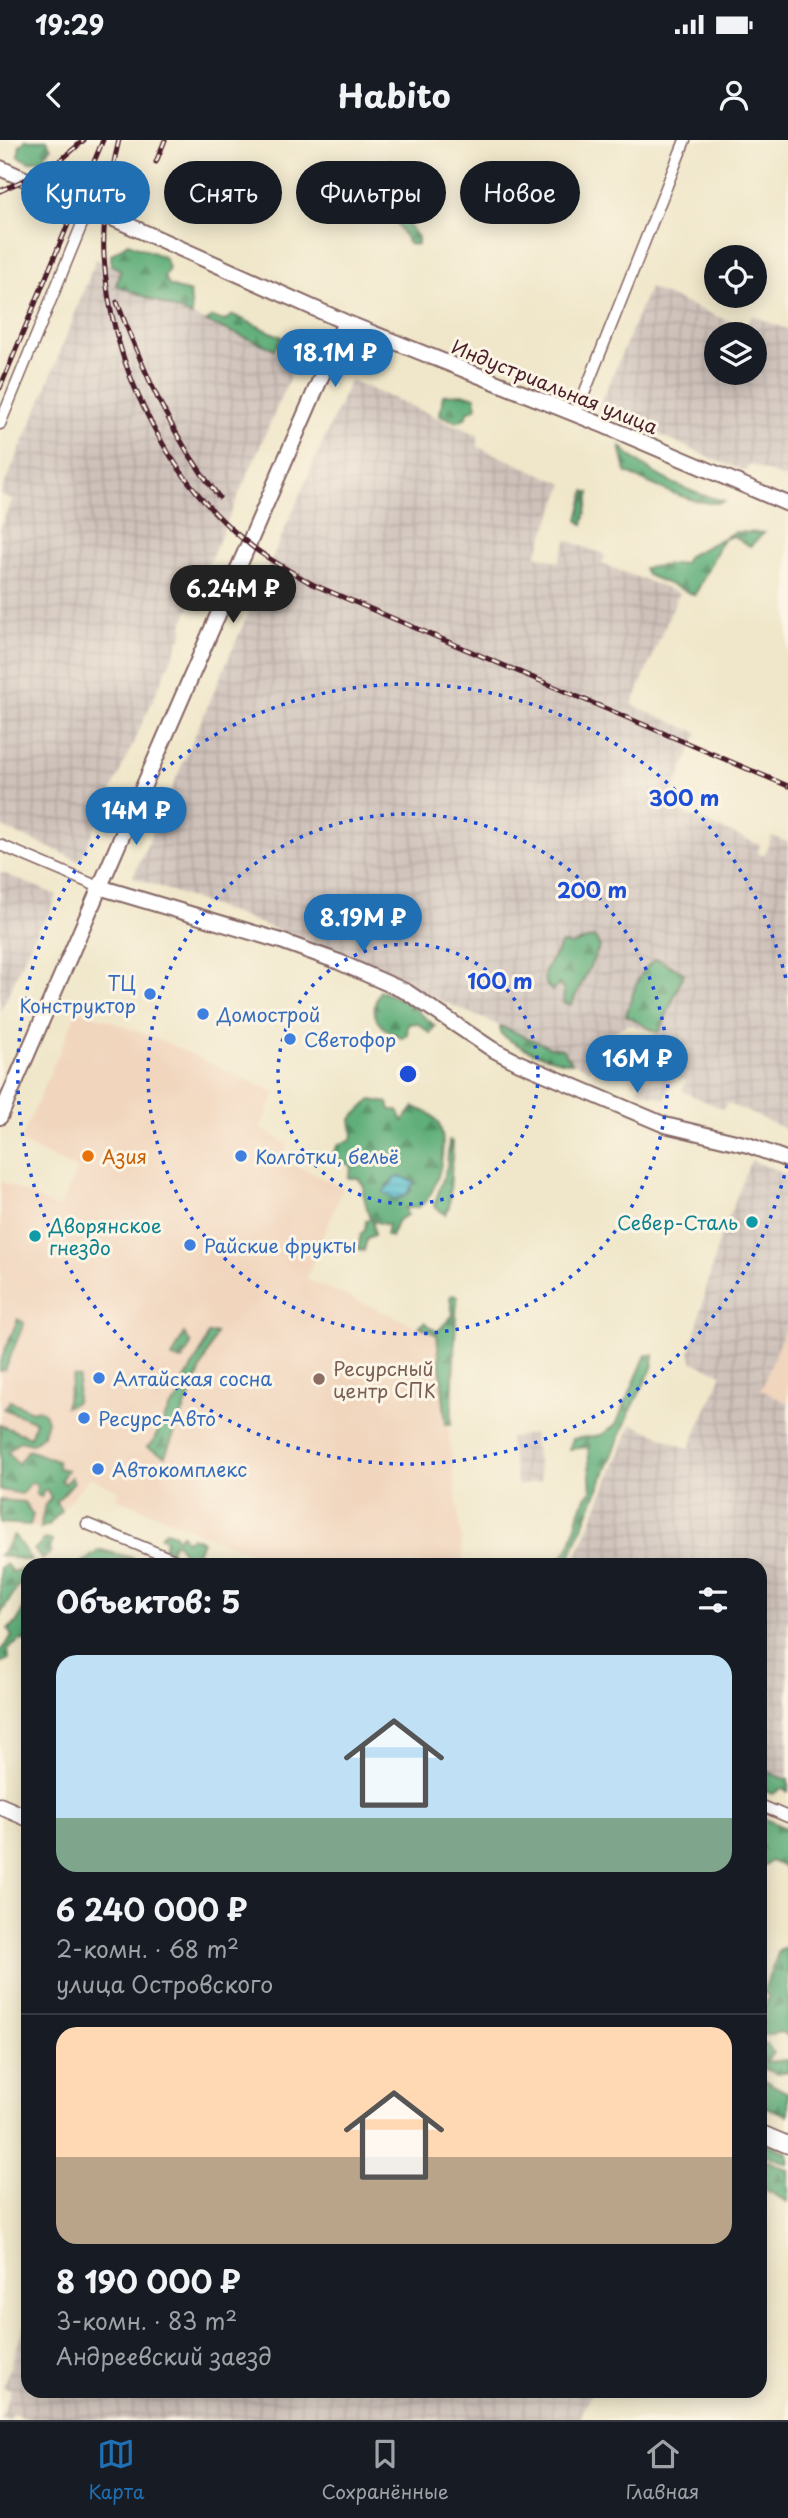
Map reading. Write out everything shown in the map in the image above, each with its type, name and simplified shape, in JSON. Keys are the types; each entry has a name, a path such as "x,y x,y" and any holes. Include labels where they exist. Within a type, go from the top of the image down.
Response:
{"main road":[{"name":"Индустриальная улица","path":"0,168 21,177"},
{"name":"Индустриальная улица","path":"127,224 345,321 576,414 788,504"},
{"path":"0,1117 345,321"},
{"path":"99,887 270,937 339,962 407,992 492,1049 528,1067 665,1125 748,1144 788,1160"},
{"path":"0,1806 21,1815"},
{"path":"0,1818 21,1826"},
{"path":"767,2125 788,2134"},
{"path":"767,2136 788,2145"}],"street":[{"path":"576,414 685,140"},
{"path":"0,425 82,224"},
{"path":"0,845 99,887"},
{"path":"87,1524 169,1558"},
{"path":"767,1808 788,1817"}],"shaded area":[{"path":"96,259 121,269 117,285 298,359 182,625 183,633 80,861 0,826 0,529 12,500 0,495 41,401"},
{"path":"649,288 731,322 704,322 704,385 767,385 767,322 748,322 752,315 788,330 788,480 749,464 745,471 720,462 635,424 638,417 623,410 613,417 598,410"},
{"path":"350,380 478,435 478,447 564,484 536,555 558,562 567,540 605,555 602,564 679,593 632,705 698,733 667,806 760,845 757,853 764,856 772,836 788,842 788,1130 727,1103 723,1109 682,1091 686,1081 675,1076 665,1099 638,1090 655,1032 628,1024 603,1037 590,1070 500,1033 500,1026 273,928 133,877"},
{"path":"0,872 57,895 48,916 37,929 0,1012"},
{"path":"78,1009 160,1040 276,1093 260,1128 287,1144 283,1159 343,1188 306,1279 437,1335 463,1558 262,1558 116,1498 119,1491 90,1477 49,1525 40,1528 0,1518 0,1186 2,1182 59,1208 78,1170 20,1142"},
{"path":"751,1160 788,1175 788,1321 761,1390 788,1403 788,1780 767,1771 767,1558 576,1558 632,1424 689,1449 722,1374 693,1362 690,1352 718,1244"},
{"path":"788,1321 788,1403 760,1390"},
{"path":"533,1434 541,1481 518,1486 509,1438"},
{"path":"21,2335 21,2398 589,2398 580,2418 585,2420 31,2420 13,2414 11,2420 0,2420 11,2390 3,2387"}],"green space":[{"path":"26,140 47,140 51,148 42,159 27,161 18,156 20,145"},
{"path":"397,224 408,224 418,237 418,245 409,244"},
{"path":"128,243 164,257 169,268 164,278 170,286 190,293 192,316 116,285 121,270 111,265 111,255"},
{"path":"233,315 282,337 275,349 206,322 212,317 224,321"},
{"path":"466,394 475,397 477,407 468,412 466,417 457,422 440,415 443,395"},
{"path":"620,446 668,481 724,501 715,503 689,499 626,472"},
{"path":"585,491 590,493 583,525 578,520"},
{"path":"735,532 764,533 750,546 733,536 723,539 695,595 647,575 644,568 684,563 688,556"},
{"path":"594,937 600,946 571,1005 563,1003 564,991 559,984 552,991 544,979 547,967 562,943 571,945"},
{"path":"657,959 684,973 660,1031 656,1032 626,1015 640,976 650,963"},
{"path":"380,991 406,1001 435,1026 430,1033 417,1023 408,1024 407,1035 402,1038 381,1025 375,1014"},
{"path":"500,1026 550,1047 562,1049 572,1063 524,1048 500,1033"},
{"path":"371,1100 388,1103 390,1110 398,1110 403,1121 414,1107 436,1120 443,1139 441,1165 427,1200 418,1207 405,1208 407,1215 398,1220 391,1237 386,1235 388,1225 373,1221 374,1235 367,1238 364,1251 358,1249 366,1221 370,1219 363,1193 364,1186 358,1178 348,1178 351,1170 349,1164 332,1161 331,1156 339,1144 350,1141 353,1136 351,1119","holes":["397,1177 411,1180 411,1191 401,1198 386,1186"]},
{"path":"449,1141 453,1142 449,1208 445,1214 434,1206 447,1166"},
{"path":"457,1296 451,1425 446,1424 437,1335 419,1326 425,1322 437,1332 453,1315 450,1297"},
{"path":"18,1319 24,1323 5,1370 0,1371 0,1362"},
{"path":"184,1333 191,1344 182,1361 172,1358"},
{"path":"216,1333 165,1456 147,1447 153,1442 169,1409 185,1391 183,1383 208,1334"},
{"path":"646,1355 654,1355 652,1368 630,1412 569,1558 561,1558 571,1542 581,1508 591,1491 588,1447 569,1449 573,1439 601,1435 616,1425"},
{"path":"73,1376 79,1378 76,1402 65,1407"},
{"path":"10,1401 32,1411 37,1409 44,1413 47,1420 43,1435 33,1444 19,1441 8,1452 18,1464 28,1450 57,1461 58,1468 67,1470 61,1480 65,1484 71,1477 74,1482 56,1502 61,1511 49,1525 40,1528 45,1505 51,1498 47,1491 44,1490 41,1497 36,1494 37,1484 30,1483 22,1494 0,1490 0,1425 30,1437 36,1422 4,1409"},
{"path":"0,1500 24,1502 33,1515 30,1525 0,1523"},
{"path":"166,1531 175,1534 177,1539 182,1534 186,1541 192,1537 202,1541 197,1554 186,1557 178,1544 173,1543 170,1551 164,1548 166,1540 160,1536"},
{"path":"14,1535 30,1558 21,1559 0,1555"},
{"path":"45,1539 52,1540 50,1553 44,1558 34,1550"},
{"path":"100,1550 133,1558 89,1558"},
{"path":"6,1564 12,1572 21,1569 21,1582 0,1615 0,1568"},
{"path":"21,1613 21,1640 8,1649 9,1659 0,1663 0,1651 12,1637 8,1629"},
{"path":"767,1772 788,1780 788,1792 782,1789 773,1794 767,1792"},
{"path":"767,1820 788,1829 788,1879 785,1867 771,1861 767,1863"},
{"path":"788,1947 788,2036 781,2032 767,2035 767,1982 779,1951"},
{"path":"767,2045 768,2045 773,2053 767,2060"},
{"path":"788,2060 788,2071 778,2074 767,2070 767,2062"},
{"path":"767,2082 788,2093 788,2115 767,2108"},
{"path":"767,2143 788,2153 788,2164 767,2155"},
{"path":"767,2160 788,2170 788,2202 767,2191"}],"water":[{"path":"396,1177 404,1177 414,1183 405,1196 394,1199 383,1192"}],"railway":[{"path":"0,191 53,167 84,140"},
{"path":"0,388 103,140"},
{"path":"119,140 104,227 104,256 117,337 147,415 168,452 192,486 219,517 256,550 312,584 788,786"},
{"path":"156,162 165,140"},
{"path":"117,302 160,404 186,450 219,497"}],"place":[{"name":"ТЦ Конструктор","path":"150,994"},
{"name":"Домострой","path":"203,1014"},
{"name":"Светофор","path":"290,1039"},
{"name":"Азия","path":"88,1156"},
{"name":"Колготки, бельё","path":"241,1156"},
{"name":"Север-Сталь","path":"752,1222"},
{"name":"Дворянское гнездо","path":"35,1236"},
{"name":"Райские фрукты","path":"190,1245"},
{"name":"Алтайская сосна","path":"99,1378"},
{"name":"Ресурсный центр СПК","path":"319,1379"},
{"name":"Ресурс-Авто","path":"84,1418"},
{"name":"Автокомплекс","path":"98,1469"}]}
